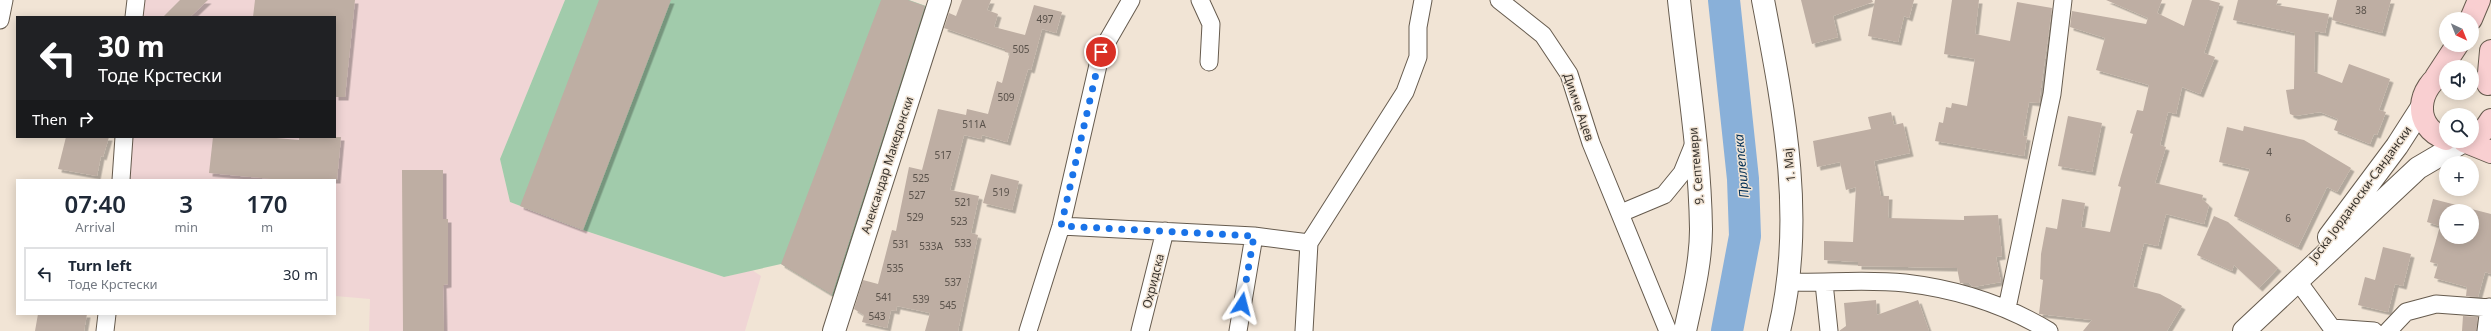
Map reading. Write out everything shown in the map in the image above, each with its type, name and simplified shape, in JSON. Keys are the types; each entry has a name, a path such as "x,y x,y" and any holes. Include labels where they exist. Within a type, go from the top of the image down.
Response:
{"main road":[{"path":"2474,12 2478,0"},
{"path":"2484,82 2491,51"},
{"path":"2439,76 2423,96 2422,107 2424,119 2431,129 2439,134"},
{"path":"2479,133 2485,129 2491,120"},
{"path":"2479,147 2491,152"}],"street":[{"path":"0,20 4,0"},
{"path":"134,16 136,0"},
{"name":"Александар Македонски","path":"834,331 940,0"},
{"path":"1028,331 1061,226 1101,52 1131,0"},
{"path":"1200,0 1211,24 1209,62"},
{"path":"1304,331 1309,243 1405,92 1418,57 1418,27 1423,0"},
{"name":"Димче Ацев","path":"1499,0 1543,34 1569,74 1591,143 1621,212 1668,331"},
{"name":"9. Септември","path":"1679,0 1695,141 1701,231 1694,290 1685,331"},
{"name":"1. Мај","path":"1763,0 1783,104 1793,199 1789,282 1779,331"},
{"path":"2007,308 2052,94 2063,0"},
{"name":"Јоска Јорданоски-Сандански","path":"2297,280 2397,146 2422,107"},
{"path":"121,179 124,138"},
{"path":"1621,212 1664,195 1682,173 1695,141"},
{"name":"Јоска Јорданоски-Сандански","path":"2244,331 2418,168 2452,148"},
{"path":"1061,226 1254,236 1309,243"},
{"name":"Охридска","path":"1140,331 1166,231"},
{"path":"1238,331 1254,236"},
{"path":"2297,280 2332,328 2374,331"},
{"path":"1789,282 1904,283 1941,289 2007,308 2049,331"},
{"path":"1824,283 1829,331"},
{"path":"2388,331 2406,312 2436,304 2490,308 2486,331"},
{"path":"105,331 107,315"}],"shaded area":[{"path":"136,0 565,0 500,159 510,202 583,230 724,277 752,270 761,276 745,331 369,331 370,299 336,296 336,179 121,179 124,138 336,138 336,16 134,16"}],"green space":[{"path":"565,0 909,0 937,10 843,302 781,264 724,277 583,230 510,202 500,159"}],"building":[{"path":"180,0 208,0 191,16 164,16"},
{"path":"255,0 355,0 345,97 336,97 336,16 253,16"},
{"path":"599,0 671,0 583,230 520,206"},
{"path":"881,0 908,0 925,6 832,295 781,264"},
{"path":"962,0 991,0 987,10 998,14 994,27 1025,35 1034,5 1062,12 1056,33 1042,29 1031,70 1028,69 1007,142 982,135 981,139 964,135 950,190 979,196 971,233 978,235 958,331 925,331 930,313 897,306 896,311 891,310 887,328 862,322 864,315 854,309 863,280 878,284 892,230 896,231 909,167 922,170 938,109 966,115 967,109 988,114 997,81 1002,83 1010,53 1005,52 1005,49 944,28 949,13 956,16"},
{"path":"1801,0 1872,0 1873,2 1833,16 1838,37 1812,44"},
{"path":"1875,0 1914,0 1909,18 1904,16 1898,42 1868,36"},
{"path":"1952,0 1979,0 1975,34 2010,41 2017,2 2052,8 2039,103 2029,102 2023,136 2027,137 2024,156 1935,141 1939,122 1943,123 1946,107 1951,108 1952,103 1967,106 1975,59 1944,54"},
{"path":"2106,0 2162,0 2157,13 2184,26 2192,0 2209,0 2220,3 2204,53 2215,57 2200,94 2182,87 2176,114 2168,112 2160,145 2166,147 2155,183 2203,195 2202,199 2209,205 2204,224 2166,214 2158,246 2144,243 2133,287 2160,294 2182,306 2167,331 2083,331 2092,320 2039,314 2043,280 2040,279 2041,254 2046,227 2057,229 2062,199 2085,203 2081,227 2110,232 2121,187 2118,186 2133,134 2130,133 2137,110 2143,111 2149,85 2096,70 2105,38 2070,27 2072,11 2146,24 2148,18"},
{"path":"2238,0 2278,0 2276,5 2329,14 2325,33 2315,31 2314,72 2342,83 2349,64 2390,79 2379,110 2386,112 2377,135 2374,134 2370,144 2334,130 2338,119 2320,112 2295,116 2290,114 2286,90 2294,89 2295,33 2233,20"},
{"path":"2337,0 2391,0 2382,33 2332,20"},
{"path":"1891,112 1894,125 1903,123 1910,153 1874,161 1881,196 1889,196 1888,218 1964,220 1964,216 1998,215 2002,256 1996,257 2001,282 1973,287 1969,283 1960,283 1957,268 1858,266 1858,262 1824,260 1824,241 1853,242 1856,187 1846,190 1840,162 1817,167 1813,141 1871,129 1868,117"},
{"path":"2068,116 2102,123 2092,172 2058,166"},
{"path":"2244,126 2304,140 2351,168 2337,192 2327,187 2298,247 2234,216 2250,169 2219,162 2227,127 2243,131"},
{"path":"341,137 337,180 272,179 209,173 213,138 276,138 299,140 299,138"},
{"path":"66,138 109,138 103,157 101,156 97,176 58,169"},
{"path":"402,170 443,170 443,219 448,219 448,284 443,285 444,331 403,331"},
{"path":"991,174 1019,181 1012,210 983,203"},
{"path":"2433,199 2452,204 2439,204 2439,226 2427,222"},
{"path":"2479,211 2491,214 2491,274 2485,272 2478,297 2466,296 2467,287 2434,278 2438,264 2430,262 2439,230 2439,244 2479,244"},
{"path":"2214,216 2228,222 2278,268 2259,288 2234,265 2232,271 2197,255"},
{"path":"2383,247 2411,254 2403,286 2395,284 2388,312 2358,305 2365,277 2375,280"},
{"path":"1876,300 1877,315 1918,300 1929,331 1839,331 1846,326 1844,303"},
{"path":"38,315 87,315 84,331 35,331"},
{"path":"2463,316 2478,317 2476,331 2462,331"}],"waterway":[{"name":"Прилепска","path":"1724,0 1743,179 1745,236 1727,331"}],"route":[{"path":"1101,52 1061,226 1254,236 1242,304"}]}
